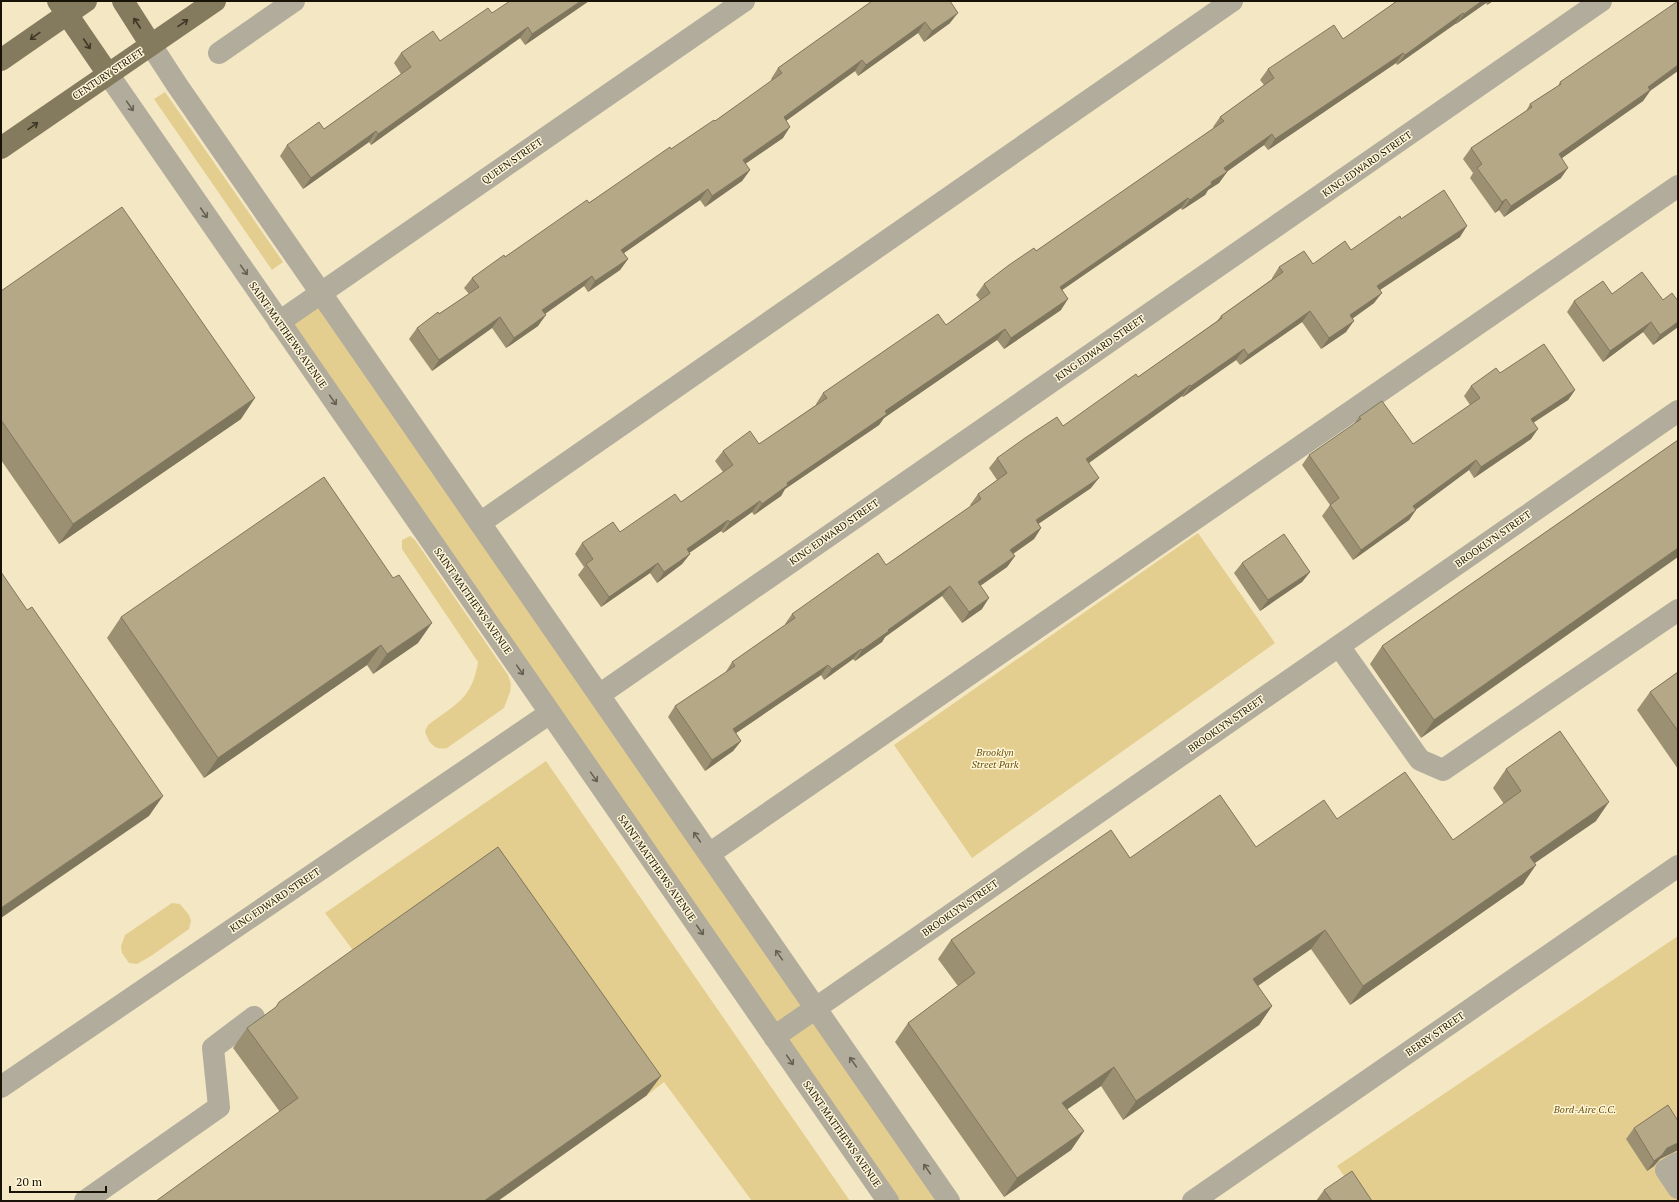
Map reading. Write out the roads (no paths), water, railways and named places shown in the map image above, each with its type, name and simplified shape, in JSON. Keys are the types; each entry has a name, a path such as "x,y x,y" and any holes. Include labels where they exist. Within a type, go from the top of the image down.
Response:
{"main road":[{"path":"1,60 63,7 86,1"},
{"path":"123,1 151,45"},
{"name":"CENTURY STREET","path":"1,148 215,1"},
{"name":"SAINT MATTHEWS AVENUE","path":"63,7 108,74"}],"street":[{"path":"219,53 294,1"},
{"name":"QUEEN STREET","path":"279,322 744,1"},
{"path":"480,523 1232,1"},
{"name":"KING EDWARD STREET","path":"599,695 1601,1"},
{"path":"151,45 181,91 949,1201"},
{"name":"SAINT MATTHEWS AVENUE","path":"108,74 888,1201"},
{"path":"709,854 1678,186"},
{"name":"BROOKLYN STREET","path":"774,1037 1678,411"},
{"path":"1339,646 1420,760 1443,770 1678,610"},
{"name":"KING EDWARD STREET","path":"1,1087 550,713"},
{"name":"BERRY STREET","path":"1193,1201 1678,866"},
{"path":"85,1201 219,1107 213,1048 254,1017"},
{"path":"1678,1163 1666,1170 1678,1188"}],"park label":[{"name":"Brooklyn Street Park","path":"995,758"},
{"name":"Bord-Aire C.C.","path":"1585,1109"}]}
